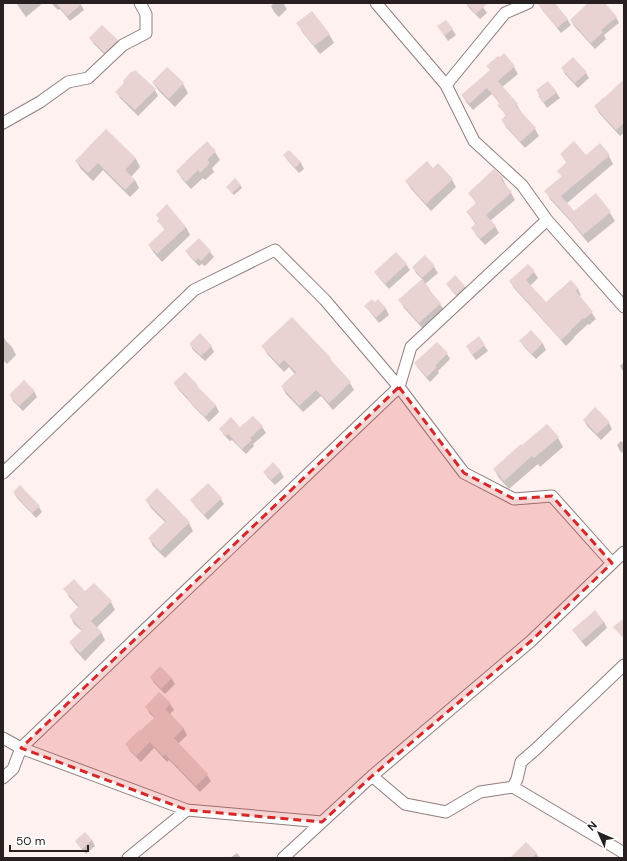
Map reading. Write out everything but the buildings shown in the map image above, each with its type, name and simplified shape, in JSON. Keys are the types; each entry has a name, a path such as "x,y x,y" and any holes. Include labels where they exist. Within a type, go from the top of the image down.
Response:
{"street":[{"path":"3,123 40,102 68,82 88,78 123,45 146,33 146,14 140,3"},
{"path":"376,3 446,85 474,141 522,185 547,220 624,307"},
{"path":"446,85 505,13 528,3"},
{"path":"3,778 13,769 21,748 399,387 412,347 547,220"},
{"path":"3,473 194,290 275,250 326,300 399,387 464,473 514,499 552,496 612,563"},
{"path":"284,858 372,776 531,641 624,552"},
{"path":"513,787 517,779 521,762 624,666"},
{"path":"3,738 21,748 187,810 322,822"},
{"path":"372,776 404,804 446,812 480,792 513,787 624,854"},
{"path":"128,858 187,810"}],"highlighted area":[{"path":"399,387 464,473 514,499 552,496 612,563 531,641 372,776 322,822 187,810 21,748"}]}
